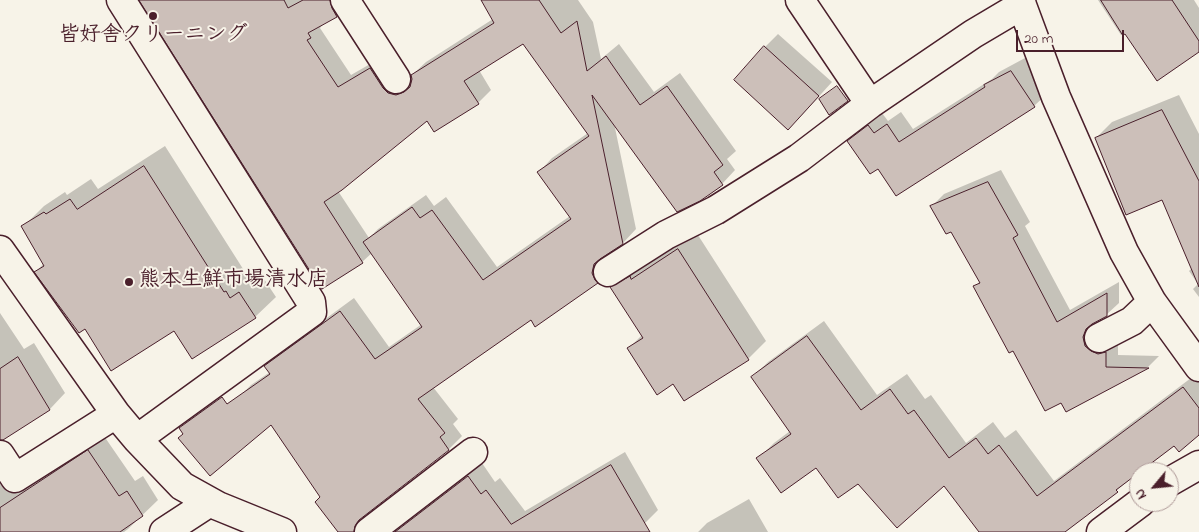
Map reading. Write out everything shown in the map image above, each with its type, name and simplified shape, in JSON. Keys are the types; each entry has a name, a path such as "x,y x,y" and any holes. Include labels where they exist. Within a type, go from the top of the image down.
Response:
{"street":[{"path":"120,0 311,302 312,312 137,439"},
{"path":"345,0 396,79"},
{"path":"800,0 870,104"},
{"path":"608,272 666,235 716,210 798,158 870,104 1021,2 1056,97 1124,252 1152,302 1198,362"},
{"path":"0,250 116,414 182,486 210,502 282,532"},
{"path":"1099,338 1132,321 1152,302"},
{"path":"0,456 15,478 116,414"},
{"path":"369,532 473,452"},
{"path":"1179,477 1199,466"},
{"path":"164,532 210,502"},
{"path":"1101,532 1129,511"}],"building":[{"path":"139,0 284,0 288,8 303,0 330,0 337,17 308,33 311,38 307,40 338,87 370,68 383,88 388,93 396,95 410,87 411,75 494,23 481,0 539,0 561,33 577,21 587,71 606,56 640,105 667,86 723,165 714,172 723,185 700,201 677,212 592,95 623,244 594,264 592,273 598,283 535,327 531,320 418,399 445,433 440,437 449,450 359,520 354,532 338,532 315,502 320,497 271,425 210,476 178,438 183,434 179,428 222,397 227,404 270,374 264,366 340,311 375,359 422,327 363,242 412,207 420,218 432,210 483,280 571,219 537,172 589,136 523,44 464,81 479,104 434,132 427,121 342,190 324,202 363,263 322,289"},
{"path":"1101,0 1172,0 1199,41 1199,52 1157,81 1125,34 1123,35"},
{"path":"764,46 819,96 788,130 734,80"},
{"path":"1011,71 1035,107 896,196 878,169 870,174 847,141 868,125 874,133 887,124 899,142 985,87 984,85"},
{"path":"837,86 848,101 829,115 819,99"},
{"path":"1162,110 1199,181 1199,287 1162,200 1126,215 1095,138"},
{"name":"熊本生鮮市場清水店","path":"144,166 224,292 226,291 230,298 239,292 256,318 192,359 174,331 111,371 85,329 79,333 34,272 44,266 21,226 44,212 46,214 70,199 77,209"},
{"path":"988,182 1018,235 1013,238 1057,322 1107,293 1107,316 1086,329 1083,337 1085,346 1098,354 1106,352 1106,367 1149,368 1066,412 1061,403 1045,411 1013,351 1009,353 973,286 980,283 951,232 946,234 930,206"},
{"path":"678,249 749,360 684,401 673,384 657,395 627,348 643,338 610,287 630,276 631,279"},
{"path":"807,336 861,410 890,389 908,414 914,410 949,458 976,438 988,454 999,445 1037,496 1183,387 1199,408 1199,435 1179,452 1174,446 1153,462 1129,462 1129,480 1116,490 1118,492 1065,532 979,532 944,486 897,528 858,484 838,498 816,468 781,493 756,458 791,434 751,377"},
{"path":"18,357 50,410 3,440 0,440 0,369"},
{"path":"88,450 119,496 127,491 143,516 120,532 0,532 0,508"},
{"path":"611,465 650,532 395,532 468,476 481,494 486,490 511,524"}],"place":[{"name":"皆好舎クリーニング","path":"153,16"},
{"name":"熊本生鮮市場清水店","path":"129,282"}]}
